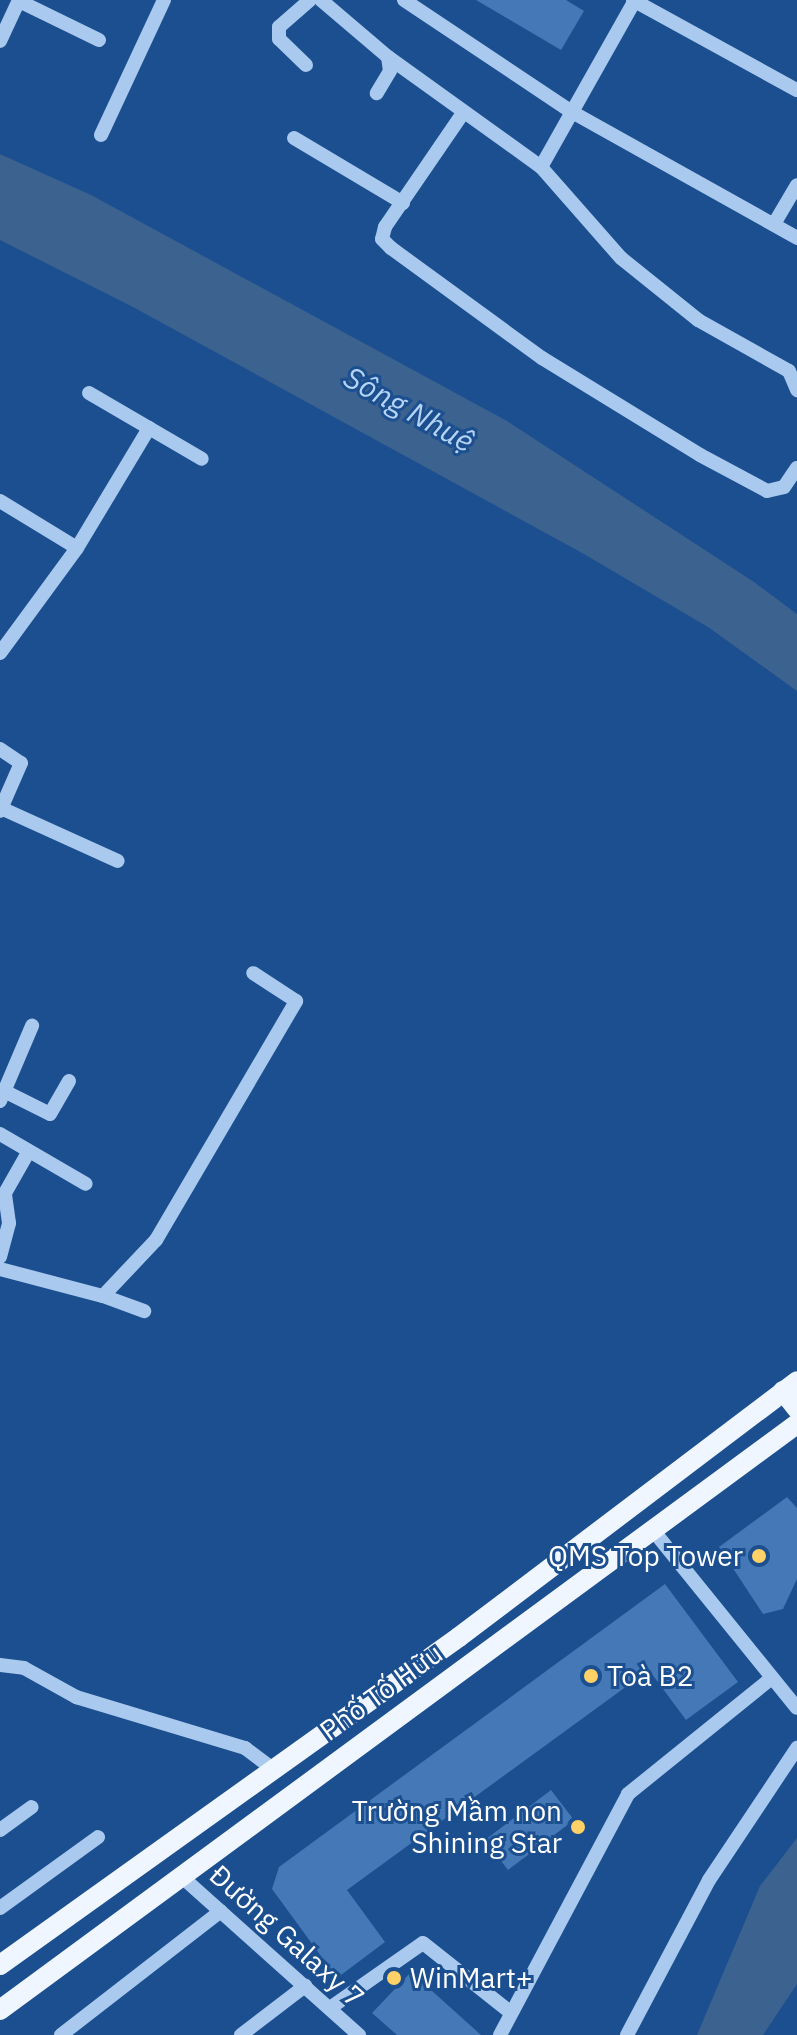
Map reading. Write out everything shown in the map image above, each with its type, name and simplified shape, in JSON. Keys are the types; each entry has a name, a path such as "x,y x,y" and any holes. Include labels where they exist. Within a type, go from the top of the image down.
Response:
{"main road":[{"path":"790,1386 797,1409"},
{"name":"Phố Tố Hữu","path":"0,1965 532,1582 790,1386"},
{"name":"Phố Tố Hữu","path":"0,2010 797,1424"},
{"path":"532,1582 552,1604"}],"street":[{"path":"0,41 19,0 99,40"},
{"path":"101,135 164,0"},
{"path":"306,65 279,39 279,27 310,0"},
{"path":"321,0 388,57 541,167 621,258 698,320 789,371 797,390"},
{"path":"541,167 635,0 797,90"},
{"path":"403,1 572,112 797,238"},
{"path":"377,93 390,71 388,57"},
{"path":"463,113 382,239 616,407 767,491 784,487 797,468"},
{"path":"294,138 403,203"},
{"path":"774,224 797,185"},
{"path":"89,393 202,459"},
{"path":"0,653 77,548 149,428"},
{"path":"0,501 77,548"},
{"path":"0,749 21,763 1,809 118,861"},
{"path":"103,1296 156,1240 296,1001 253,973"},
{"path":"32,1026 2,1096 50,1114 69,1081"},
{"path":"0,1134 86,1184"},
{"path":"0,1257 9,1223 5,1193 29,1151"},
{"path":"0,1269 103,1296 144,1311"},
{"path":"652,1529 797,1708"},
{"path":"0,1665 24,1668 76,1697 245,1748 274,1770"},
{"path":"500,2035 628,1794 772,1678"},
{"path":"627,2035 709,1880 797,1748"},
{"path":"0,1830 32,1807"},
{"path":"0,1908 98,1837"},
{"name":"Đường Galaxy 7","path":"181,1876 359,2035"},
{"path":"61,2035 221,1911"},
{"path":"330,2008 423,1943 510,2012"},
{"path":"241,2035 305,1986"}],"water":[{"name":"Sông Nhuệ","path":"0,154 91,195 507,421 754,582 797,614 797,691 708,627 584,554 133,307 0,240"},
{"path":"797,1838 797,1984 763,2035 697,2035 760,1886"}],"building":[{"path":"476,0 566,0 584,11 561,50"},
{"name":"QMS Top Tower","path":"787,1497 797,1508 797,1579 783,1609 763,1614 719,1547"},
{"path":"665,1584 738,1682 686,1720 649,1670 347,1890 385,1942 337,1978 272,1889 279,1867"},
{"path":"551,1790 574,1820 508,1870 485,1840"},
{"path":"411,1972 481,2035 397,2035 372,2013"}],"place":[{"name":"QMS Top Tower","path":"759,1556"},
{"name":"Toà B2","path":"591,1676"},
{"name":"Trường Mầm non Shining Star","path":"578,1827"},
{"name":"WinMart+","path":"394,1978"}]}
